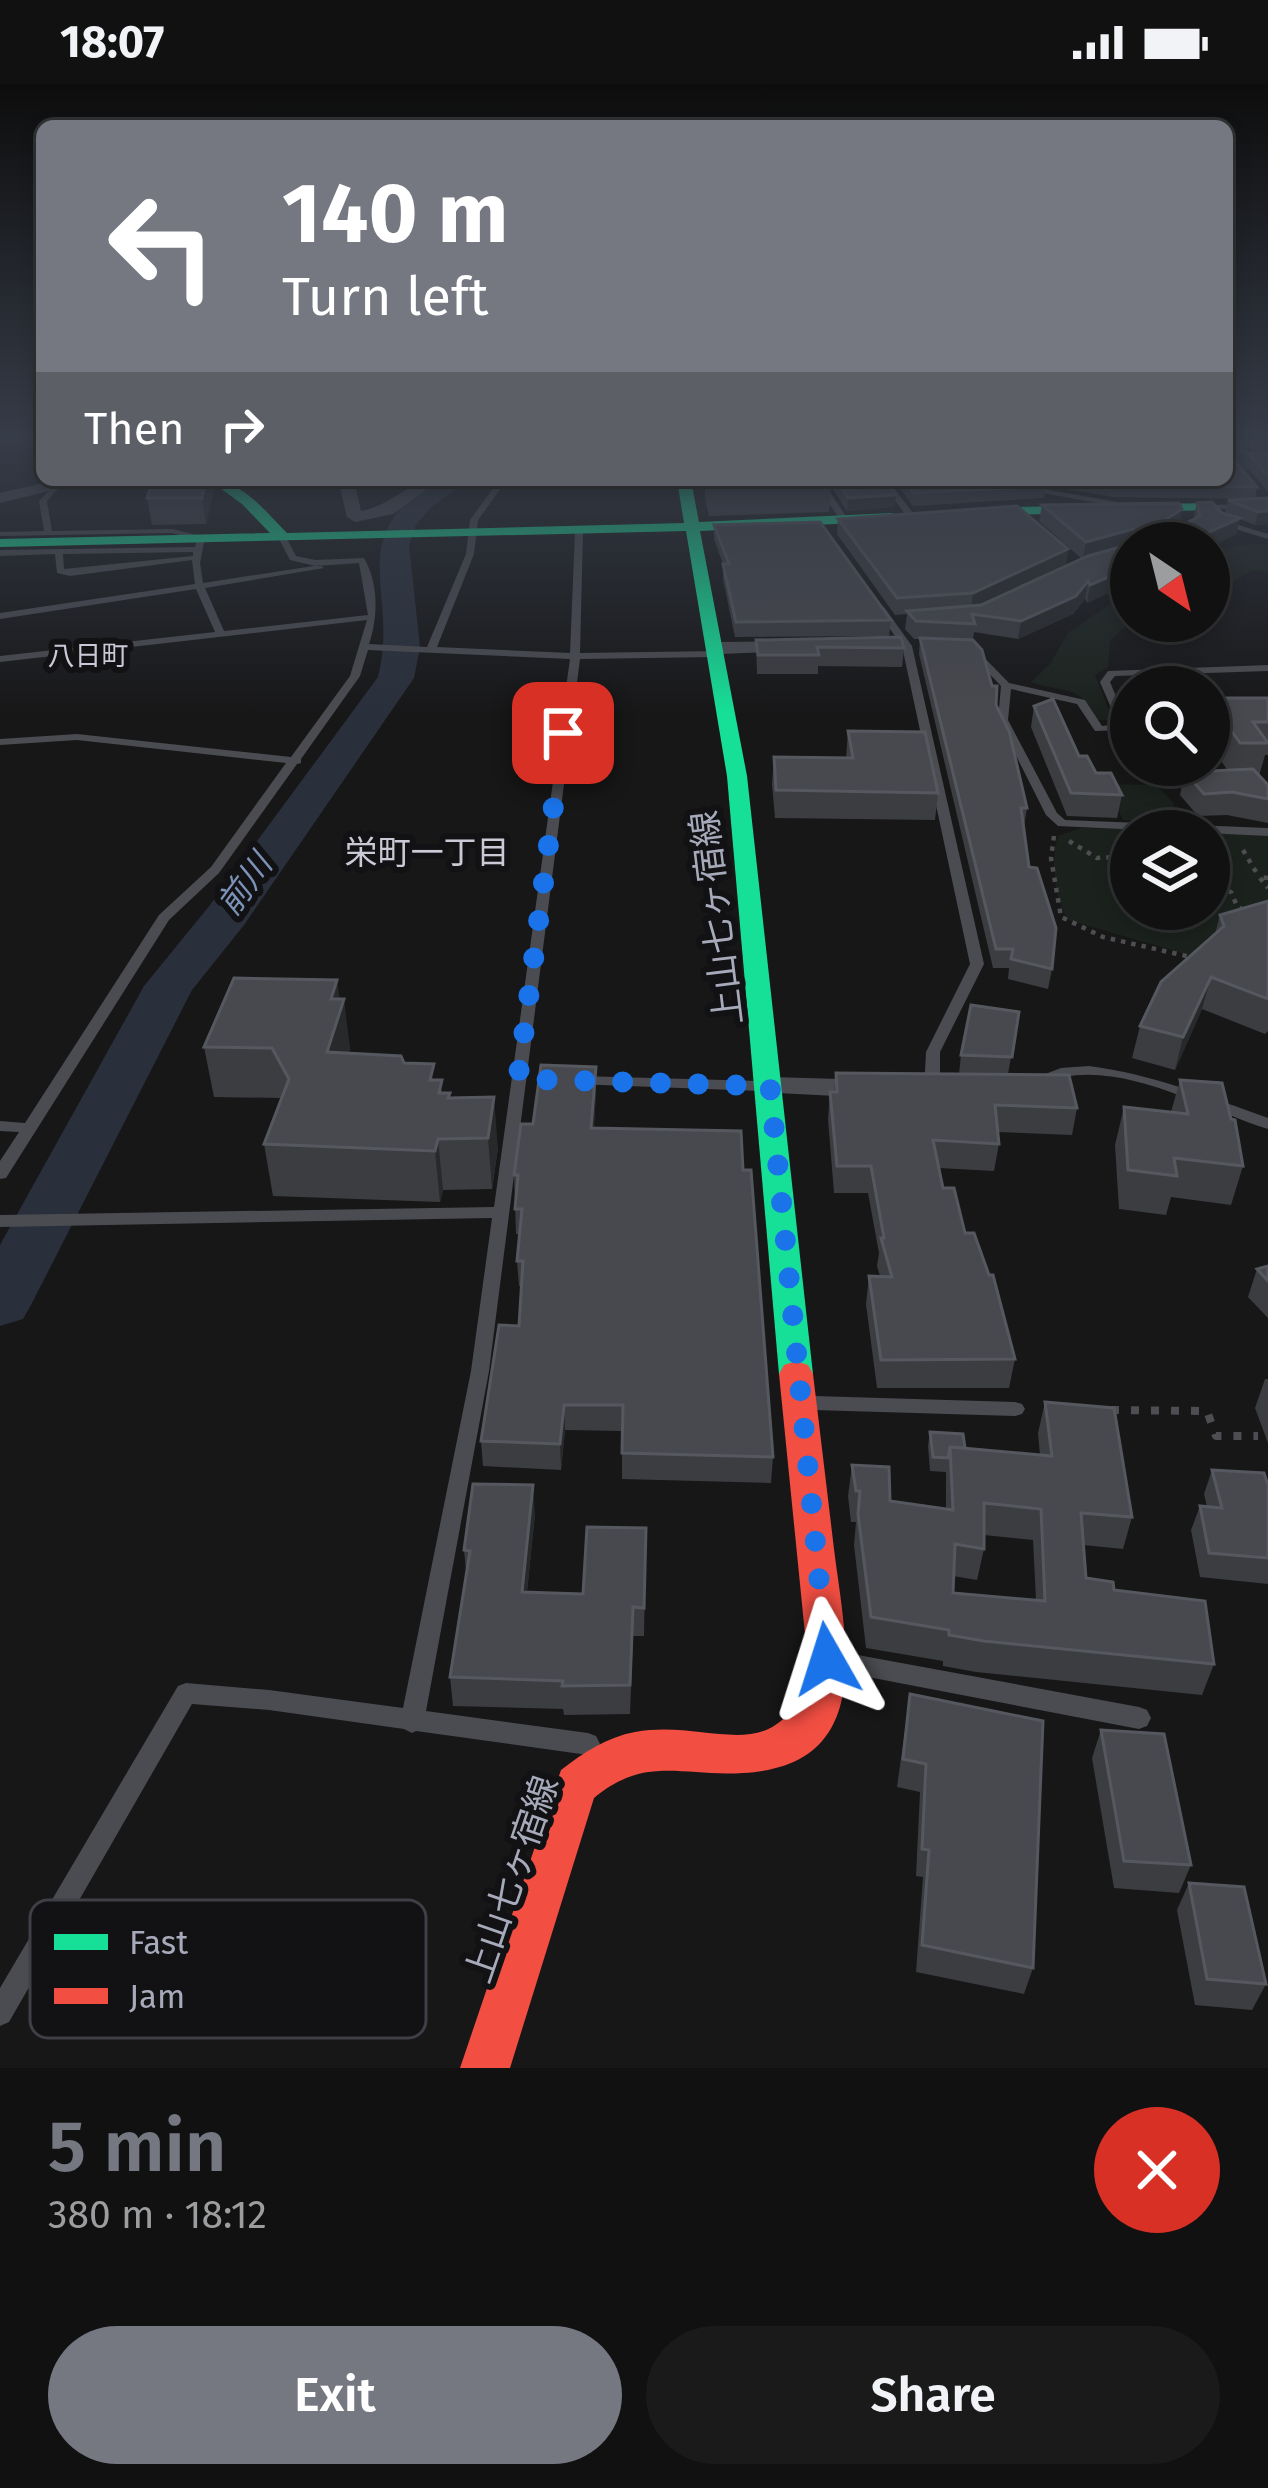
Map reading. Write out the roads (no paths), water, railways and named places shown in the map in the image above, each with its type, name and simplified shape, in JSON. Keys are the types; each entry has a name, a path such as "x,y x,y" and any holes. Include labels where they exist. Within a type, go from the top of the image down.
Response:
{"main road":[{"path":"275,530 282,537"},
{"path":"0,538 197,549 363,530 434,535 649,530"},
{"name":"上山七ヶ宿線","path":"484,2068 576,1785 592,1764 633,1749 763,1753 792,1743 811,1729 824,1704 827,1659 759,937 720,651 695,530"}],"street":[{"path":"720,651 813,646"},
{"path":"883,646 917,646"},
{"path":"770,1086 941,1090"}],"lane":[{"path":"430,649 474,530"},
{"path":"0,538 172,531 197,549 200,587 220,632"},
{"path":"412,1722 477,1391 575,656 579,532"},
{"path":"0,1174 164,919 215,870 356,676 373,617 365,566 361,560 315,563 293,558 282,537"},
{"path":"59,552 61,571 70,573 197,549"},
{"path":"0,553 197,549"},
{"path":"0,616 318,568 365,566"},
{"path":"877,604 917,646 977,964 933,1052 941,1090"},
{"path":"0,659 373,617"},
{"path":"892,623 913,621"},
{"path":"947,646 976,649 1006,685 1072,697 1081,702 1092,725 1117,730 1124,727 1106,682 1112,673 1268,668"},
{"path":"365,647 575,656 720,651"},
{"path":"1006,685 1003,720 1052,815 1062,823 1268,832"},
{"path":"0,742 77,737 297,761"},
{"path":"1018,1094 1065,1070 1091,1070 1157,1085 1268,1124"},
{"path":"518,1079 540,1080"},
{"path":"563,1081 770,1086"},
{"path":"0,1126 29,1128"},
{"path":"0,1220 500,1213"},
{"path":"802,1402 1015,1408"},
{"path":"827,1659 1139,1718"},
{"path":"66,1900 186,1693 633,1749"},
{"path":"0,2013 30,1961"}],"waterway":[{"name":"前川","path":"0,1303 169,986 227,915 396,678 403,647 394,568 399,530"}],"district":[{"name":"八日町","path":"88,656"},
{"name":"栄町一丁目","path":"427,852"}]}
